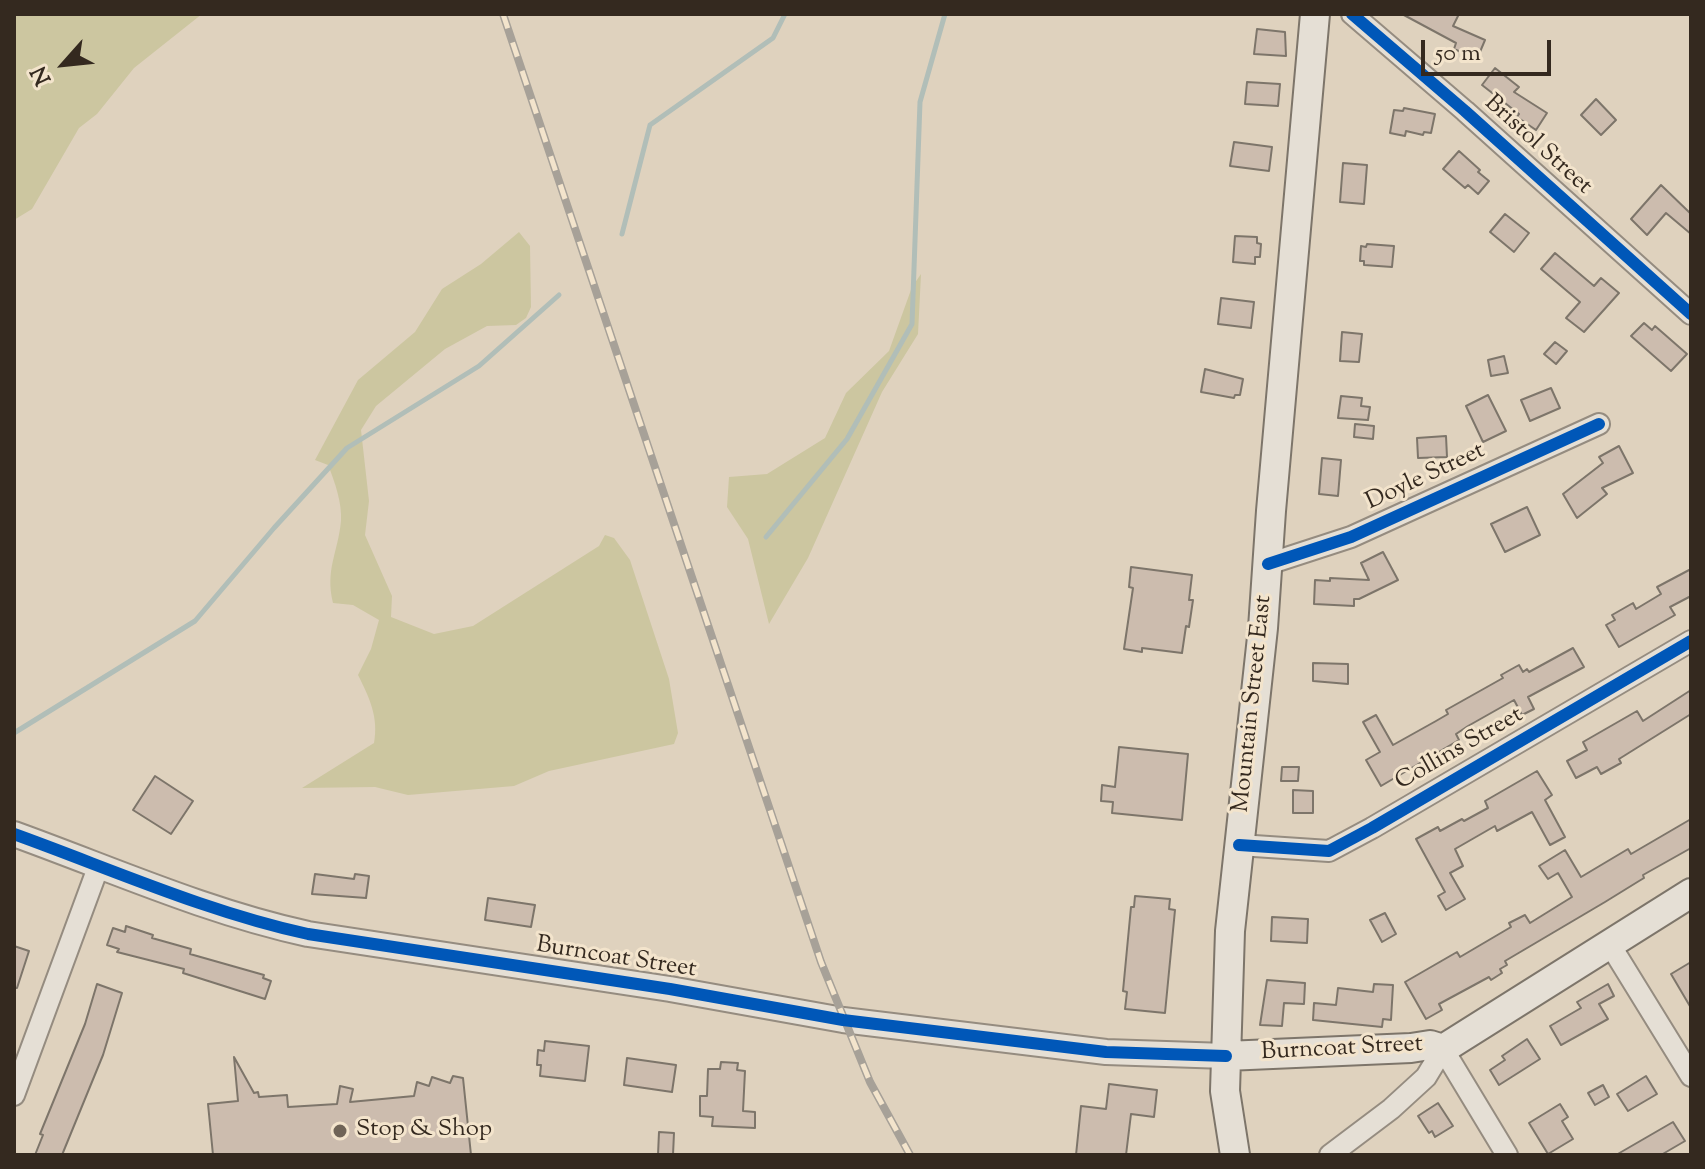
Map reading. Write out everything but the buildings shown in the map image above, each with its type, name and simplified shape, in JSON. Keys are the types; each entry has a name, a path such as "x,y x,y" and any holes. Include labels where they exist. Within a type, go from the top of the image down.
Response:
{"main road":[{"name":"Mountain Street East","path":"1235,1155 1225,1091 1230,931 1263,628 1315,14"},
{"name":"Burncoat Street","path":"1226,1056 1430,1045 1443,1049 1691,893"}],"street":[{"name":"Bristol Street","path":"1352,14 1691,314"},
{"name":"Doyle Street","path":"1268,564 1351,537 1599,424"},
{"name":"Collins Street","path":"1239,845 1329,851 1691,641"},
{"name":"Burncoat Street","path":"14,834 239,916 324,937 670,989 843,1020 1106,1052 1226,1056"},
{"path":"14,1095 99,865"},
{"path":"1609,943 1691,1076"},
{"path":"1330,1155 1391,1109 1426,1077 1443,1049 1507,1155"}],"shaded area":[{"path":"14,14 202,14 134,68 97,114 79,128 32,209 14,220"},
{"path":"519,232 530,246 531,307 526,318 516,325 487,326 445,349 376,406 361,430 369,501 365,535 392,596 391,617 434,634 473,626 599,546 605,535 614,538 630,560 669,679 678,733 674,744 549,771 514,786 408,795 375,787 302,788 374,743 375,734 372,708 358,675 371,649 379,620 353,605 333,603 330,580 341,521 340,507 328,465 315,460 358,380 415,332 442,289 481,264"},
{"path":"921,274 918,334 882,392 808,558 769,624 748,539 727,507 729,477 767,474 825,438 846,393 889,351 912,287"}],"waterway":[{"path":"622,234 650,125 773,38 785,14"},
{"path":"766,537 847,439 912,324 920,102 945,14"},
{"path":"14,733 195,621 347,448 479,366 559,295"}],"railway":[{"path":"503,14 821,962 870,1082 910,1155"}],"cycle path":[{"path":"1352,14 1691,314"},
{"path":"1268,564 1351,537 1599,424"},
{"path":"1239,845 1329,851 1691,641"},
{"path":"14,834 196,902 308,934 670,989 843,1020 1106,1052 1226,1056"}],"place":[{"name":"Stop & Shop","path":"340,1131"}]}
